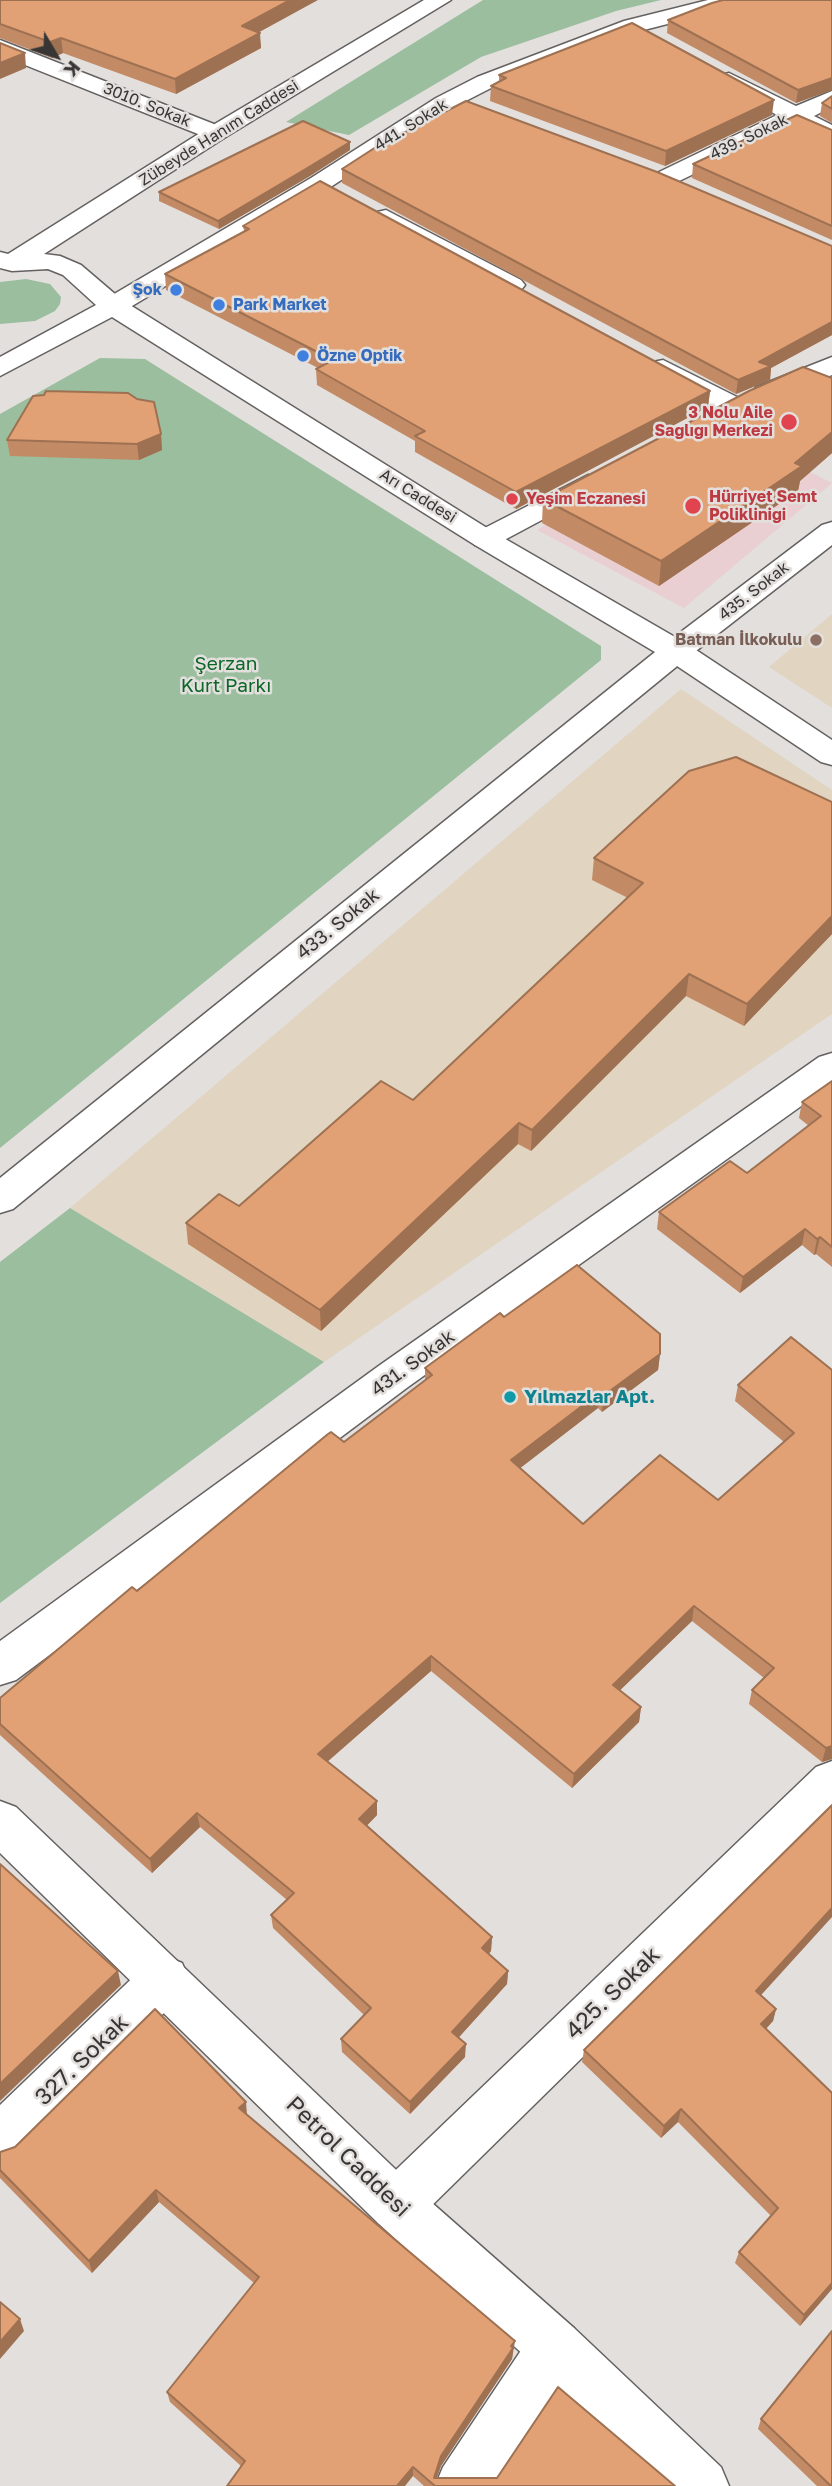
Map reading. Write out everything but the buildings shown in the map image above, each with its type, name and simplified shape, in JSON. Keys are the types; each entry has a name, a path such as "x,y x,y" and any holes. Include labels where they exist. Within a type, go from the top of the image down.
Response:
{"street":[{"name":"Zübeyde Hanım Caddesi","path":"4,264 216,132 440,0"},
{"name":"441. Sokak","path":"113,306 343,195 453,99 515,68 632,26 734,0"},
{"path":"632,26 666,45"},
{"name":"3010. Sokak","path":"0,47 216,132"},
{"path":"712,71 832,135"},
{"name":"439. Sokak","path":"666,178 832,98"},
{"path":"453,99 478,108"},
{"path":"641,169 692,189"},
{"path":"343,195 530,295"},
{"name":"Arı Caddesi","path":"4,264 51,261 72,270 113,306 485,539 676,651 832,755"},
{"path":"0,368 113,306"},
{"path":"0,340 39,347"},
{"path":"639,354 735,407"},
{"path":"701,424 832,365"},
{"path":"485,539 606,475"},
{"name":"435. Sokak","path":"676,651 832,531"},
{"name":"433. Sokak","path":"0,1199 676,651"},
{"name":"431. Sokak","path":"0,1666 394,1376 832,1066"},
{"name":"425. Sokak","path":"396,2205 832,1782"},
{"name":"Petrol Caddesi","path":"0,1822 396,2205 555,2347 702,2486"},
{"name":"327. Sokak","path":"0,2140 165,1979"},
{"path":"462,2486 555,2347"}],"shaded area":[{"name":"Hürriyet Semt Polikliniği","path":"717,425 832,483 684,608 537,530"},
{"name":"Batman İlkokulu","path":"832,614 832,708 769,667"},
{"path":"681,689 832,790 832,1014 324,1362 70,1208"}],"green space":[{"path":"483,0 661,0 616,11 481,57 349,135 286,122"},
{"path":"26,279 50,284 61,297 60,304 55,311 35,321 0,324 0,282"},
{"name":"Şerzan Kurt Parkı","path":"100,358 145,359 601,646 601,660 0,1148 0,414"},
{"path":"70,1208 324,1362 0,1603 0,1262"}],"place":[{"name":"Şok","path":"176,290"},
{"name":"Park Market","path":"219,305"},
{"name":"Özne Optik","path":"303,356"},
{"name":"3 Nolu Aile Sağlığı Merkezi","path":"789,422"},
{"name":"Yeşim Eczanesi","path":"512,499"},
{"name":"Hürriyet Semt Polikliniği","path":"693,506"},
{"name":"Batman İlkokulu","path":"816,640"},
{"name":"Yılmazlar Apt.","path":"510,1397"}]}
